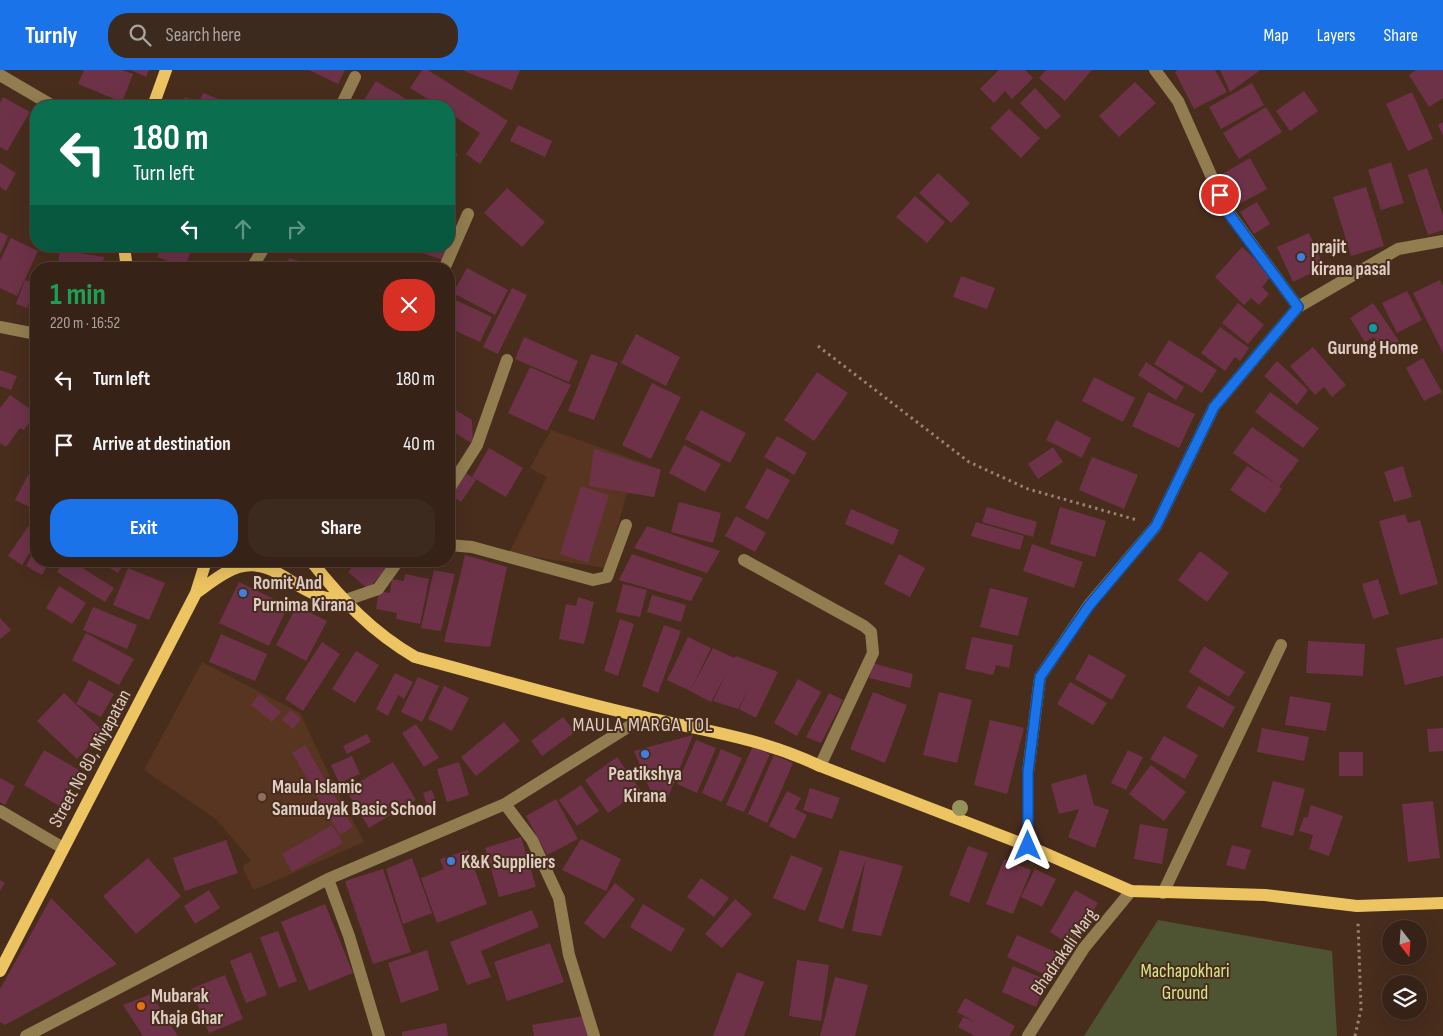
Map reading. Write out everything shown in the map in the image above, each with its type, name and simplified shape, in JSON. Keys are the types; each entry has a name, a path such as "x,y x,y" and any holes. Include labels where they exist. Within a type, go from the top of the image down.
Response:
{"main road":[{"path":"155,100 166,70"},
{"name":"Street No 8D, Miyapatan","path":"0,971 196,593 204,567"},
{"path":"196,593 219,577 238,567"},
{"path":"264,567 282,574 316,595 343,601"},
{"path":"316,567 343,601 389,642 415,657 644,717 718,731 788,751 820,766 1028,846 1132,891 1265,895 1357,906 1443,903"}],"street":[{"path":"1156,70 1178,101 1226,210 1298,307"},
{"path":"0,75 43,100"},
{"path":"343,100 355,77"},
{"path":"455,244 468,214"},
{"path":"1028,846 1028,772 1040,677 1089,606 1156,526 1214,407 1298,307 1398,249 1443,241"},
{"path":"0,327 30,333"},
{"path":"455,480 477,445 507,360"},
{"path":"455,546 472,547 593,580 607,577 626,525"},
{"path":"744,560 871,632 873,653 820,766"},
{"path":"343,601 378,589 394,567"},
{"path":"1163,893 1281,645"},
{"path":"26,1036 328,880 505,804 644,717"},
{"path":"505,804 532,840 559,898 569,955 594,1036"},
{"path":"0,811 63,848"},
{"path":"328,880 349,936 379,1036"},
{"name":"Bhadrakali Marg","path":"1028,1036 1084,948 1132,891"}],"path":[{"path":"818,346 969,462 1028,488 1156,526"},
{"path":"1355,1036 1361,1008 1357,906"}],"shaded area":[{"path":"551,430 660,469 654,497 627,493 606,568 509,553 547,477 530,468"},
{"name":"Maula Islamic Samudayak Basic School","path":"202,662 300,713 364,842 254,890 242,867 251,860 216,819 144,770"}],"green space":[{"name":"Machapokhari Ground","path":"1158,920 1332,951 1337,1036 1084,1036"}],"building":[{"path":"84,70 122,70 133,74 123,100 117,100 78,84"},
{"path":"131,70 149,70 146,77"},
{"path":"309,70 345,70 338,84"},
{"path":"422,70 428,70 508,121 480,164 466,154 480,133 455,117 455,100 429,100 410,88"},
{"path":"462,70 520,70 512,90"},
{"path":"999,70 1025,70 1033,78 1012,99 1005,91 994,103 980,89"},
{"path":"1046,70 1092,70 1065,101 1039,78"},
{"path":"1178,70 1215,70 1227,92 1194,109 1175,72"},
{"path":"1220,70 1259,70 1259,71 1230,92"},
{"path":"1416,70 1443,70 1443,98 1429,107 1409,75"},
{"path":"376,81 408,100 364,100"},
{"path":"1135,82 1156,103 1119,137 1099,116"},
{"path":"1252,83 1264,105 1221,129 1209,107"},
{"path":"1035,88 1061,116 1046,130 1020,103"},
{"path":"1304,91 1318,111 1290,131 1276,111"},
{"path":"1412,92 1433,139 1408,151 1386,104"},
{"path":"203,93 221,100 200,100"},
{"path":"3,97 30,112 7,151 0,147 0,103"},
{"path":"1266,107 1282,132 1239,159 1223,133"},
{"path":"1009,109 1040,138 1021,158 990,128"},
{"path":"1443,122 1443,136 1438,125"},
{"path":"518,125 552,141 545,157 510,141"},
{"path":"1250,158 1267,189 1236,206 1219,176"},
{"path":"1391,162 1404,203 1381,210 1368,170"},
{"path":"0,163 16,173 6,191 0,187"},
{"path":"1427,168 1443,215 1443,230 1428,235 1408,175"},
{"path":"938,173 970,203 951,223 919,193"},
{"path":"1366,187 1384,246 1351,256 1333,197"},
{"path":"507,188 545,222 522,247 484,213"},
{"path":"915,196 945,222 927,243 896,217"},
{"path":"1257,202 1270,224 1254,234 1240,212"},
{"path":"0,232 8,236 0,254"},
{"name":"prajit kirana pasal","path":"1309,233 1324,267 1293,282 1277,247"},
{"path":"11,238 30,247 30,252 38,252 33,262 30,262 30,268 17,296 0,288 0,261"},
{"path":"1242,247 1272,275 1262,287 1269,294 1259,305 1251,298 1244,305 1215,277"},
{"path":"60,252 104,257 103,262 58,262"},
{"path":"159,252 191,252 187,262 171,262 157,257"},
{"path":"419,252 446,252 443,260"},
{"path":"289,258 303,262 288,262"},
{"path":"467,268 508,290 495,315 455,294 455,289"},
{"path":"961,276 995,288 987,309 953,297"},
{"path":"25,280 30,282 30,300 27,308 16,304"},
{"path":"1440,280 1443,286 1443,353 1413,293"},
{"path":"512,288 527,295 498,354 483,347"},
{"path":"1407,291 1422,320 1397,333 1382,303"},
{"path":"455,300 492,317 480,342 455,331"},
{"path":"1238,303 1264,325 1248,344 1222,323"},
{"name":"Gurung Home","path":"1373,303 1399,341 1384,352 1374,337 1365,342 1350,318"},
{"path":"1220,327 1249,348 1240,361 1235,357 1225,371 1201,353"},
{"path":"636,334 680,357 666,386 621,363"},
{"path":"524,337 578,361 569,382 515,359"},
{"path":"1169,340 1217,370 1202,393 1154,364"},
{"path":"1313,347 1346,385 1332,397 1324,387 1315,395 1290,366"},
{"path":"591,354 618,363 594,420 568,411"},
{"path":"1423,358 1442,392 1424,401 1406,368"},
{"path":"1277,361 1308,390 1297,405 1264,376"},
{"path":"1146,362 1184,387 1176,400 1138,375"},
{"path":"530,367 571,385 547,431 508,413"},
{"path":"0,370 17,376 11,390 0,386"},
{"path":"817,372 848,393 814,441 784,420"},
{"path":"1094,377 1135,398 1123,422 1082,401"},
{"path":"652,383 681,397 651,459 622,445"},
{"path":"1148,392 1195,414 1179,448 1132,426"},
{"path":"1270,392 1319,428 1303,448 1255,412"},
{"path":"10,395 30,409 30,422 24,430 20,428 6,447 0,443 0,408"},
{"path":"455,410 472,420 473,444 455,433"},
{"path":"701,410 746,433 730,463 685,439"},
{"path":"1056,420 1091,438 1082,458 1046,440"},
{"path":"1252,427 1299,460 1279,487 1282,489 1265,513 1230,490 1247,466 1278,485 1233,453"},
{"path":"777,436 807,453 794,475 764,457"},
{"path":"684,445 721,464 705,492 669,473"},
{"path":"1053,447 1063,462 1038,479 1028,464"},
{"path":"489,448 523,468 506,497 472,477"},
{"path":"594,449 661,470 654,497 589,486"},
{"path":"1092,457 1138,475 1124,509 1079,490"},
{"path":"1403,466 1412,497 1394,502 1384,472"},
{"path":"767,468 790,480 768,520 745,508"},
{"path":"466,473 476,480 461,502 455,498 455,489"},
{"path":"28,475 30,476 30,507 15,500"},
{"path":"581,486 609,495 588,563 560,554"},
{"path":"679,502 721,513 713,543 671,532"},
{"path":"987,507 1037,522 1033,537 982,522"},
{"path":"1060,507 1106,521 1095,557 1050,544"},
{"path":"851,509 899,530 893,545 845,524"},
{"path":"1405,514 1408,523 1420,520 1438,584 1400,595 1379,521"},
{"path":"736,516 766,533 755,552 725,536"},
{"path":"976,522 1024,536 1020,550 971,536"},
{"path":"29,525 30,552 22,565 8,556"},
{"path":"647,526 720,551 707,573 634,548"},
{"path":"1032,544 1083,562 1074,588 1023,571"},
{"path":"1200,551 1229,573 1207,602 1178,580"},
{"path":"632,554 703,578 691,601 619,580"},
{"path":"899,554 925,568 910,597 884,584"},
{"path":"465,555 507,567 490,647 444,642"},
{"path":"30,558 30,567 47,567 42,575 26,566"},
{"path":"60,567 81,567 114,588 105,602 57,572"},
{"path":"108,567 122,567 118,573"},
{"path":"353,567 388,567 368,589 348,572"},
{"path":"128,568 165,583 149,620 113,605"},
{"path":"434,570 455,574 441,631 421,628"},
{"path":"405,574 429,579 420,624 396,619 397,613 376,609 379,591 390,593 392,579 404,581"},
{"path":"1378,579 1389,614 1373,619 1362,584"},
{"path":"239,582 288,606 269,646 219,623"},
{"path":"623,584 647,590 640,617 616,612"},
{"path":"59,586 86,603 72,624 46,608"},
{"path":"990,588 1028,598 1018,636 980,627"},
{"path":"652,595 686,605 681,622 647,612"},
{"path":"578,597 594,602 584,644 559,639 566,604 576,606"},
{"path":"297,606 327,621 306,661 276,645"},
{"path":"93,607 137,625 127,649 83,630"},
{"path":"0,618 11,630 0,639"},
{"path":"620,619 634,624 618,676 604,671"},
{"path":"664,625 681,631 658,693 642,686"},
{"path":"86,633 134,659 119,685 72,660"},
{"path":"221,634 267,654 255,681 209,662"},
{"path":"688,637 711,648 690,691 667,680"},
{"path":"972,637 1013,645 1009,668 996,665 993,675 965,669"},
{"path":"1443,638 1443,676 1405,685 1396,648"},
{"path":"1308,641 1365,644 1363,676 1306,673"},
{"path":"322,642 340,654 303,711 285,699"},
{"path":"1204,646 1245,672 1229,697 1189,672"},
{"path":"713,648 734,658 736,656 778,672 756,718 739,709 749,688 738,709 713,701 727,672 711,702 690,691"},
{"path":"356,651 379,665 355,703 332,689"},
{"path":"1089,654 1126,675 1112,700 1075,679"},
{"path":"872,663 913,674 910,688 869,678"},
{"path":"395,673 413,682 404,699 398,695 388,716 376,709"},
{"path":"418,677 439,686 422,722 401,712"},
{"path":"798,679 821,692 797,736 774,723"},
{"path":"89,680 114,694 101,717 76,704"},
{"path":"1070,682 1107,703 1093,725 1057,704"},
{"path":"444,686 469,698 452,731 428,719"},
{"path":"1199,686 1235,707 1223,728 1186,707"},
{"path":"873,692 907,705 885,763 850,749"},
{"path":"939,692 972,700 957,763 923,755"},
{"path":"64,693 103,731 77,759 37,721"},
{"path":"829,693 843,700 821,743 806,737"},
{"path":"259,694 281,712 272,722 251,705"},
{"path":"1290,696 1331,703 1326,731 1285,725"},
{"path":"290,710 301,719 293,729 282,720"},
{"path":"563,717 575,732 542,756 531,741"},
{"path":"990,720 1024,728 1007,794 974,785"},
{"path":"504,722 520,741 476,776 461,757"},
{"path":"416,724 439,758 424,767 402,733"},
{"path":"1262,728 1309,737 1304,761 1257,752"},
{"path":"1443,728 1443,751 1429,752 1427,729"},
{"path":"367,734 371,742 347,754 343,746"},
{"path":"693,735 667,800 651,792 634,751"},
{"path":"1164,736 1198,755 1185,779 1150,759"},
{"path":"696,740 716,748 697,793 677,784"},
{"path":"305,745 353,827 340,835 292,753"},
{"path":"753,746 770,754 744,812 726,805"},
{"path":"721,749 742,758 722,802 702,793"},
{"path":"44,750 79,770 59,806 24,785"},
{"path":"1128,750 1143,757 1126,790 1111,783"},
{"path":"1339,752 1363,752 1363,776 1339,776"},
{"path":"774,755 793,763 767,823 748,814"},
{"path":"352,756 360,774 339,783 331,765"},
{"path":"617,757 641,791 608,813 585,780"},
{"path":"393,762 416,800 369,828 346,790"},
{"path":"459,762 469,795 447,802 437,769"},
{"path":"1151,765 1186,792 1164,821 1129,794"},
{"path":"1086,774 1094,805 1109,810 1095,848 1068,837 1079,809 1059,814 1051,784"},
{"path":"0,778 15,786 5,805 0,802"},
{"path":"1273,781 1305,789 1293,836 1261,827"},
{"path":"581,785 599,811 577,826 559,800"},
{"path":"810,788 840,798 832,819 803,810"},
{"path":"432,790 437,805 428,808 423,793"},
{"path":"787,791 801,798 795,809 807,815 795,839 769,826"},
{"path":"556,799 578,839 547,855 526,816"},
{"path":"1433,801 1440,858 1408,862 1402,804"},
{"path":"1311,805 1343,816 1329,856 1309,849 1313,835 1299,831 1304,817 1307,818"},
{"path":"1140,824 1168,829 1162,864 1134,859"},
{"path":"332,825 343,843 292,872 282,854"},
{"path":"521,837 536,887 499,897 485,848"},
{"path":"581,839 621,859 606,891 562,870"},
{"path":"226,840 238,873 185,891 173,858"},
{"path":"1232,845 1251,850 1245,870 1226,865"},
{"path":"968,846 988,853 969,903 949,895"},
{"path":"468,850 487,904 437,923 421,878 444,869 440,859"},
{"path":"840,850 903,866 881,936 852,931 866,858 843,929 818,921"},
{"path":"791,855 823,868 805,911 773,898"},
{"path":"148,858 181,896 136,934 103,896"},
{"path":"412,858 432,913 403,924 386,869"},
{"path":"1004,859 1031,870 1013,914 986,904"},
{"path":"383,869 411,952 373,964 345,881"},
{"path":"1035,869 1056,879 1042,907 1021,897"},
{"path":"701,878 729,898 714,917 687,897"},
{"path":"0,880 5,883 0,891"},
{"path":"615,883 635,899 604,939 584,923"},
{"path":"209,890 220,908 195,924 184,906"},
{"path":"1075,890 1098,903 1072,946 1050,932"},
{"path":"51,898 117,964 5,1025 0,1022 0,989"},
{"path":"735,899 752,914 722,948 705,934"},
{"path":"325,904 353,973 309,991 281,922"},
{"path":"643,904 685,929 671,952 630,927"},
{"path":"532,910 539,927 481,951 491,977 467,985 450,942"},
{"path":"278,931 297,981 279,988 260,937"},
{"path":"1017,935 1063,955 1052,978 1007,957"},
{"path":"550,943 564,982 507,1001 494,962"},
{"path":"427,950 439,990 401,1003 388,963"},
{"path":"251,952 267,995 246,1003 230,961"},
{"path":"797,960 829,965 821,1021 789,1016"},
{"path":"1013,966 1047,980 1036,1007 1002,992"},
{"path":"737,972 764,982 744,1036 713,1036"},
{"path":"225,975 243,1019 209,1033 191,989"},
{"path":"835,977 868,985 855,1036 820,1036"},
{"path":"151,994 178,1036 143,1036 123,1005"},
{"path":"965,998 1015,1026 1009,1036 975,1036 958,1027 963,1017 975,1022 957,1012"},
{"path":"583,1016 587,1036 534,1036 532,1025"},
{"path":"446,1023 448,1036 402,1036 402,1032"}],"place":[{"name":"prajit kirana pasal","path":"1301,257"},
{"name":"Gurung Home","path":"1373,328"},
{"name":"Romit And Purnima Kirana","path":"243,593"},
{"name":"Peatikshya Kirana","path":"645,754"},
{"name":"Maula Islamic Samudayak Basic School","path":"262,797"},
{"name":"K&K Suppliers","path":"451,861"},
{"name":"Mubarak Khaja Ghar","path":"141,1006"}],"district":[{"name":"MAULA MARGA TOL","path":"643,724"}],"route":[{"path":"1028,846 1028,772 1040,677 1089,606 1156,526 1214,407 1298,307 1226,210 1220,195"}]}
